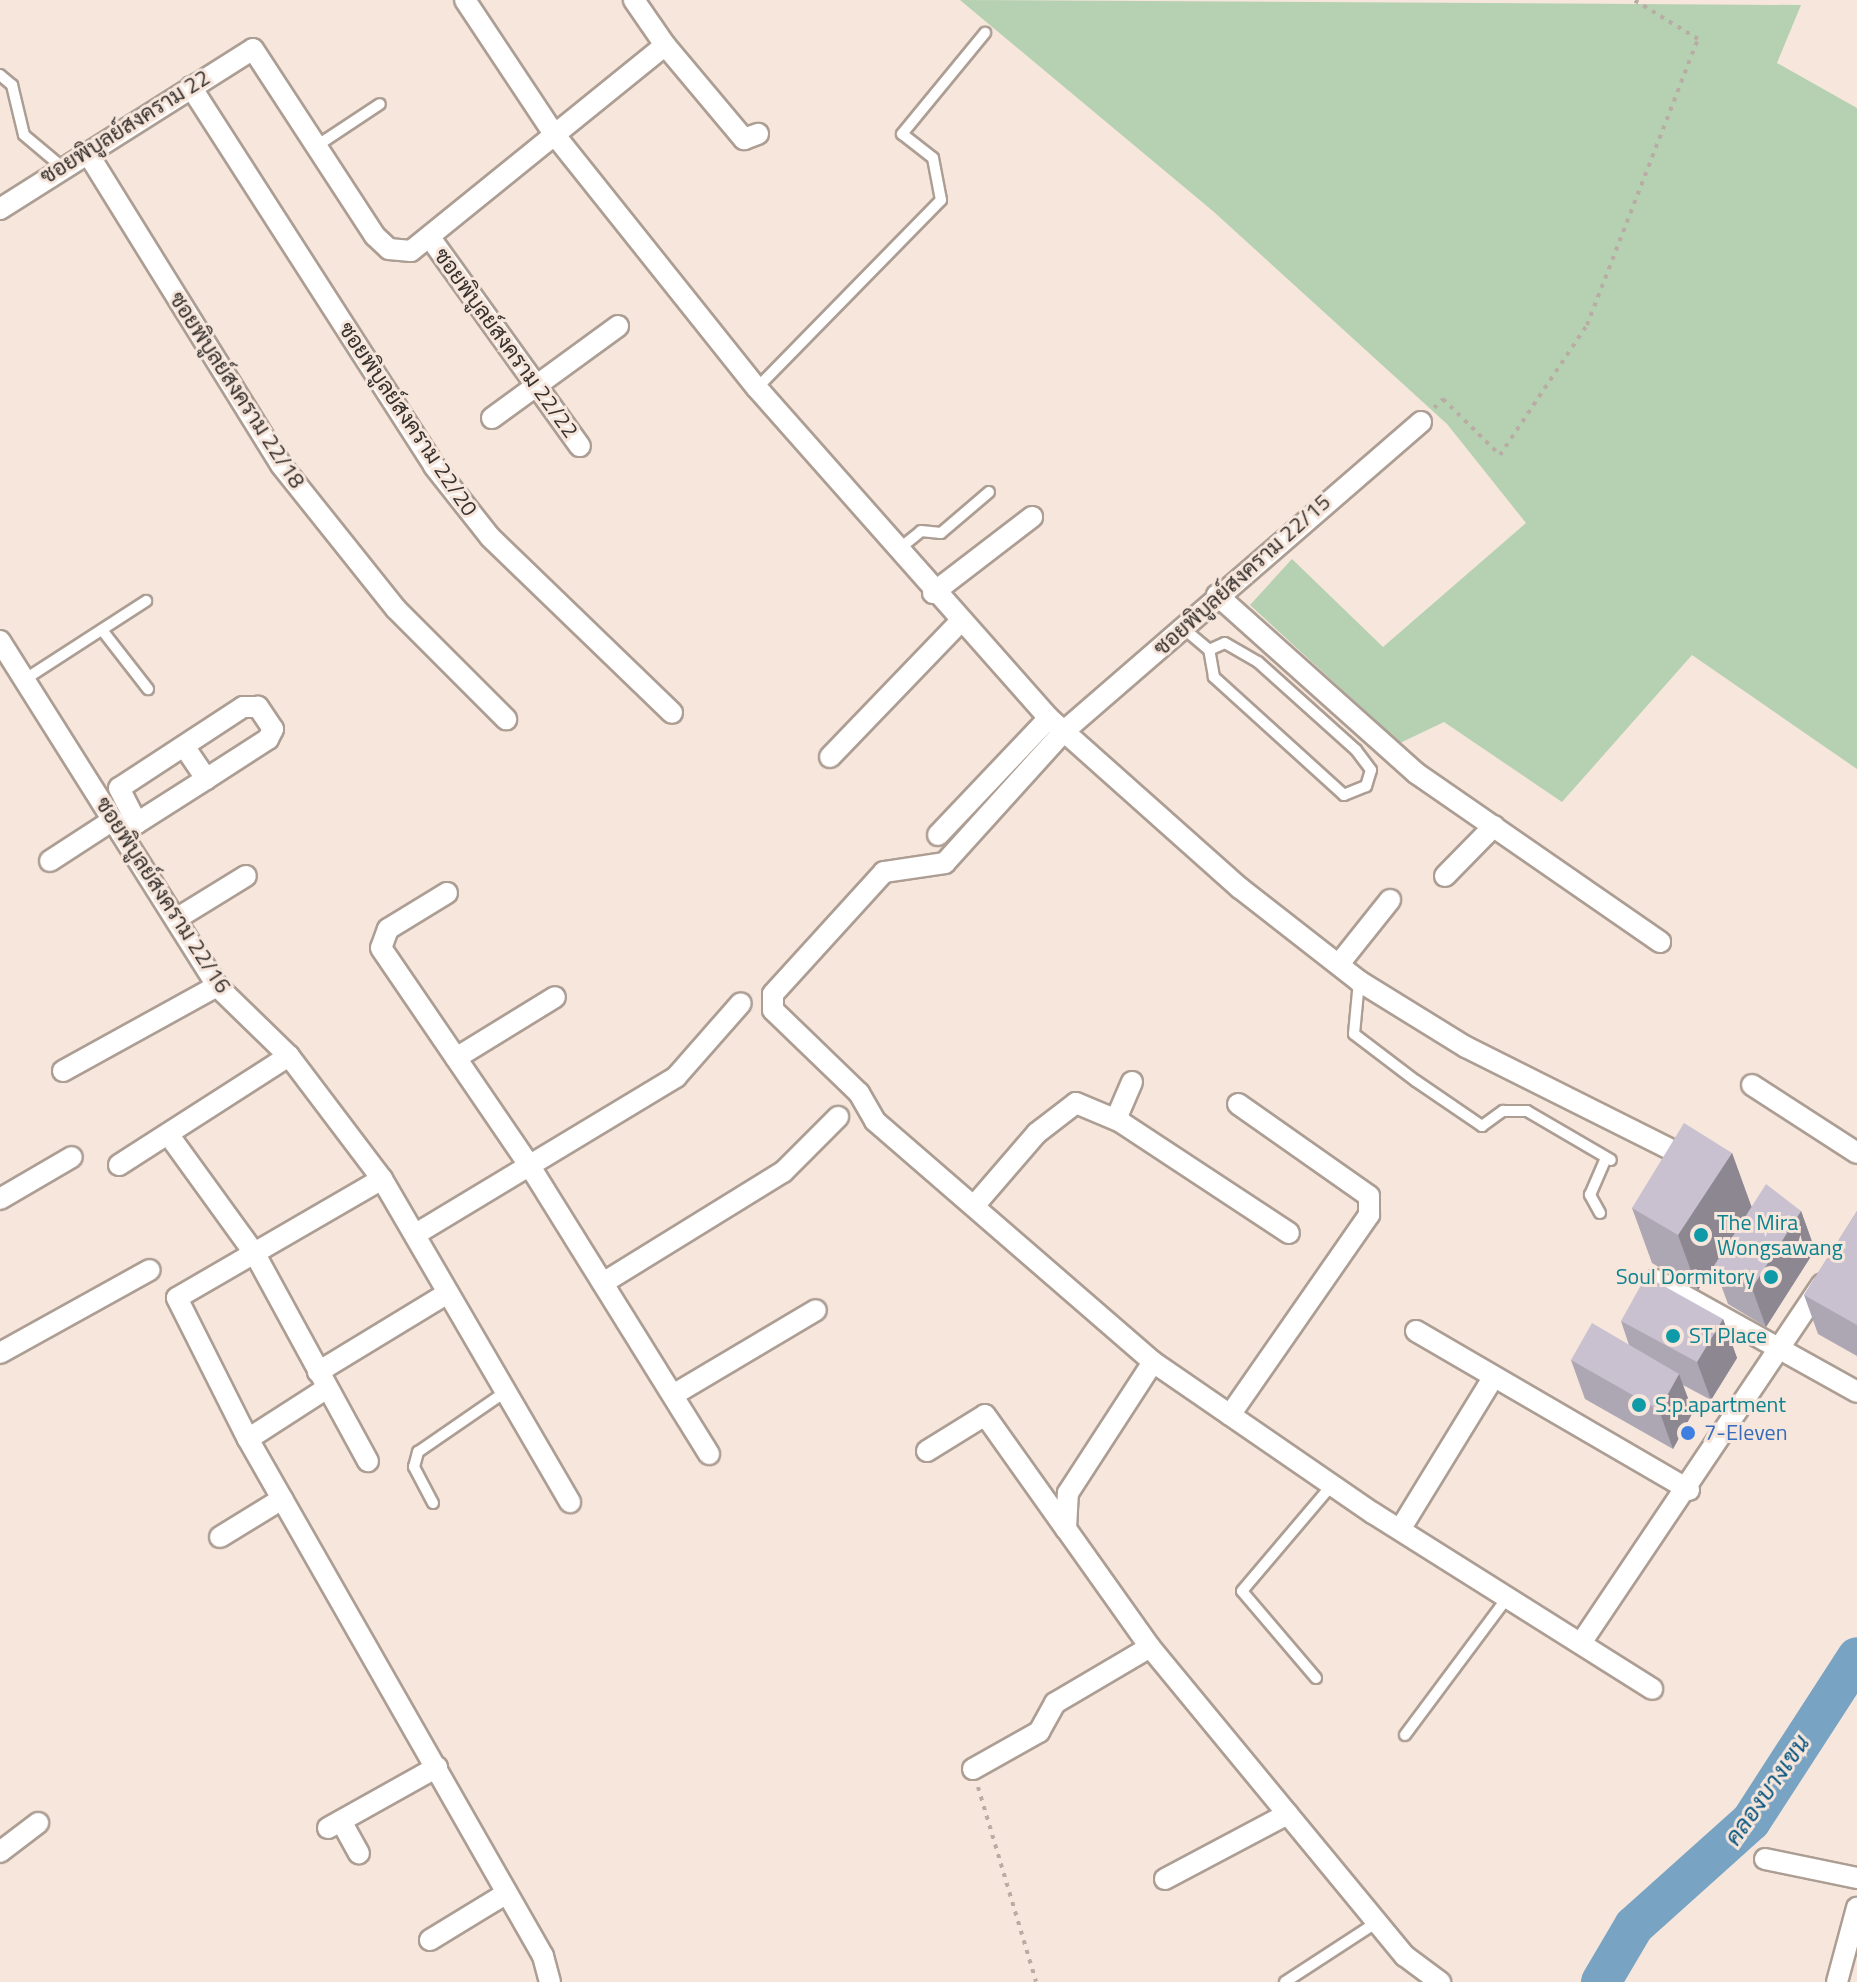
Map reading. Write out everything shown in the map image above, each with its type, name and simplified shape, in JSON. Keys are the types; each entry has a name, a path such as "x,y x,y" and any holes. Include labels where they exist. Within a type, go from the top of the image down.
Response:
{"street":[{"path":"465,0 554,134 757,388 851,486 959,623 1057,724 1240,888 1359,981 1466,1047 1668,1148"},
{"path":"634,0 665,45 744,139 758,134"},
{"path":"318,145 389,249 411,251 431,239 665,45"},
{"name":"ซอยพิบูลย์สงคราม 22","path":"0,209 61,166 253,49 318,145"},
{"name":"ซอยพิบูลย์สงคราม 22/20","path":"191,87 434,466 490,537 672,713"},
{"name":"ซอยพิบูลย์สงคราม 22/18","path":"87,152 281,465 396,609 506,719"},
{"name":"ซอยพิบูลย์สงคราม 22/22","path":"431,239 580,446"},
{"path":"492,418 540,389 618,326"},
{"name":"ซอยพิบูลย์สงคราม 22/15","path":"1057,724 1183,628 1217,595 1421,422"},
{"path":"933,593 1032,517"},
{"path":"1217,595 1416,773 1660,942"},
{"path":"830,757 959,623"},
{"name":"ซอยพิบูลย์สงคราม 22/16","path":"0,641 124,825 217,986 289,1056 382,1179 570,1502"},
{"path":"50,861 124,825 206,779 273,729 258,707 243,707 119,788 124,825"},
{"path":"938,835 1057,724"},
{"path":"1057,724 945,863 884,872 832,936 799,961 773,994 773,1010 859,1093 875,1121 1153,1362 1332,1485 1652,1689"},
{"path":"184,746 206,779"},
{"path":"1445,876 1494,826"},
{"path":"176,919 246,876"},
{"path":"447,893 380,938 531,1168 709,1454"},
{"path":"1339,964 1390,900"},
{"path":"63,1071 217,986"},
{"path":"456,1058 555,997"},
{"path":"416,1234 531,1168 676,1077 741,1003"},
{"path":"119,1165 289,1056"},
{"path":"1121,1122 1116,1105 1132,1082"},
{"path":"1752,1085 1857,1153"},
{"path":"974,1206 1037,1133 1076,1103 1121,1122 1289,1233"},
{"path":"1230,1415 1369,1215 1369,1196 1238,1104"},
{"path":"603,1283 783,1172 838,1117"},
{"path":"168,1134 255,1254 368,1461"},
{"path":"0,1199 72,1157"},
{"path":"382,1179 177,1298 248,1439 437,1767 507,1893 550,1982"},
{"path":"0,1353 150,1270"},
{"path":"1581,1643 1689,1490 1831,1271"},
{"path":"1656,1280 1857,1392"},
{"path":"248,1439 322,1380 448,1293"},
{"path":"673,1395 816,1310"},
{"path":"1416,1331 1689,1490"},
{"path":"1066,1529 1068,1493 1153,1362"},
{"path":"1401,1528 1493,1378"},
{"path":"927,1451 985,1415 1150,1647 1413,1966 1440,1982"},
{"path":"220,1537 282,1499"},
{"path":"973,1769 1039,1732 1055,1703 1150,1647"},
{"path":"359,1853 335,1825 437,1767"},
{"path":"1165,1879 1288,1814"},
{"path":"0,1852 38,1823"},
{"path":"1765,1859 1857,1878"},
{"path":"430,1940 507,1893"},
{"path":"1837,1982 1857,1908"}],"lane":[{"path":"757,388 941,200 933,158 902,134 985,33"},
{"path":"0,75 12,85 24,135 61,166"},
{"path":"318,145 380,104"},
{"path":"899,549 921,531 941,533 989,492"},
{"path":"27,678 146,601"},
{"path":"1183,628 1209,650 1214,677 1344,795 1366,786 1371,770 1356,750 1258,662 1225,643 1209,650"},
{"path":"102,630 148,689"},
{"path":"1359,981 1354,1034 1416,1081 1482,1126 1503,1111 1527,1111 1608,1159 1590,1195 1600,1213"},
{"path":"433,1503 414,1467 418,1452 505,1392"},
{"path":"1316,1678 1242,1591 1332,1485"},
{"path":"1405,1735 1508,1597"},
{"path":"1285,1982 1377,1922"}],"path":[{"path":"1421,422 1443,399 1500,455 1587,325 1698,39 1634,0"},
{"path":"973,1769 1036,1982"}],"green space":[{"path":"960,0 1801,5 1777,63 1857,108 1857,769 1692,655 1562,802 1444,722 1400,743 1250,605 1292,559 1383,647 1526,523 1447,424 1214,212"}],"building":[{"path":"1684,1123 1732,1153 1678,1235 1632,1208"},
{"path":"1766,1184 1801,1211 1752,1288 1714,1266"},
{"path":"1857,1211 1857,1325 1804,1295"},
{"path":"1646,1276 1723,1319 1697,1362 1621,1321"},
{"path":"1592,1323 1679,1374 1659,1410 1571,1360"}],"waterway":[{"name":"คลองบางเขน","path":"1601,1982 1634,1926 1751,1821 1857,1657"}],"place":[{"name":"The Mira Wongsawang","path":"1701,1235"},
{"name":"Soul Dormitory","path":"1771,1277"},
{"name":"ST Place","path":"1673,1336"},
{"name":"S.p.apartment","path":"1639,1405"},
{"name":"7-Eleven","path":"1688,1433"}]}
